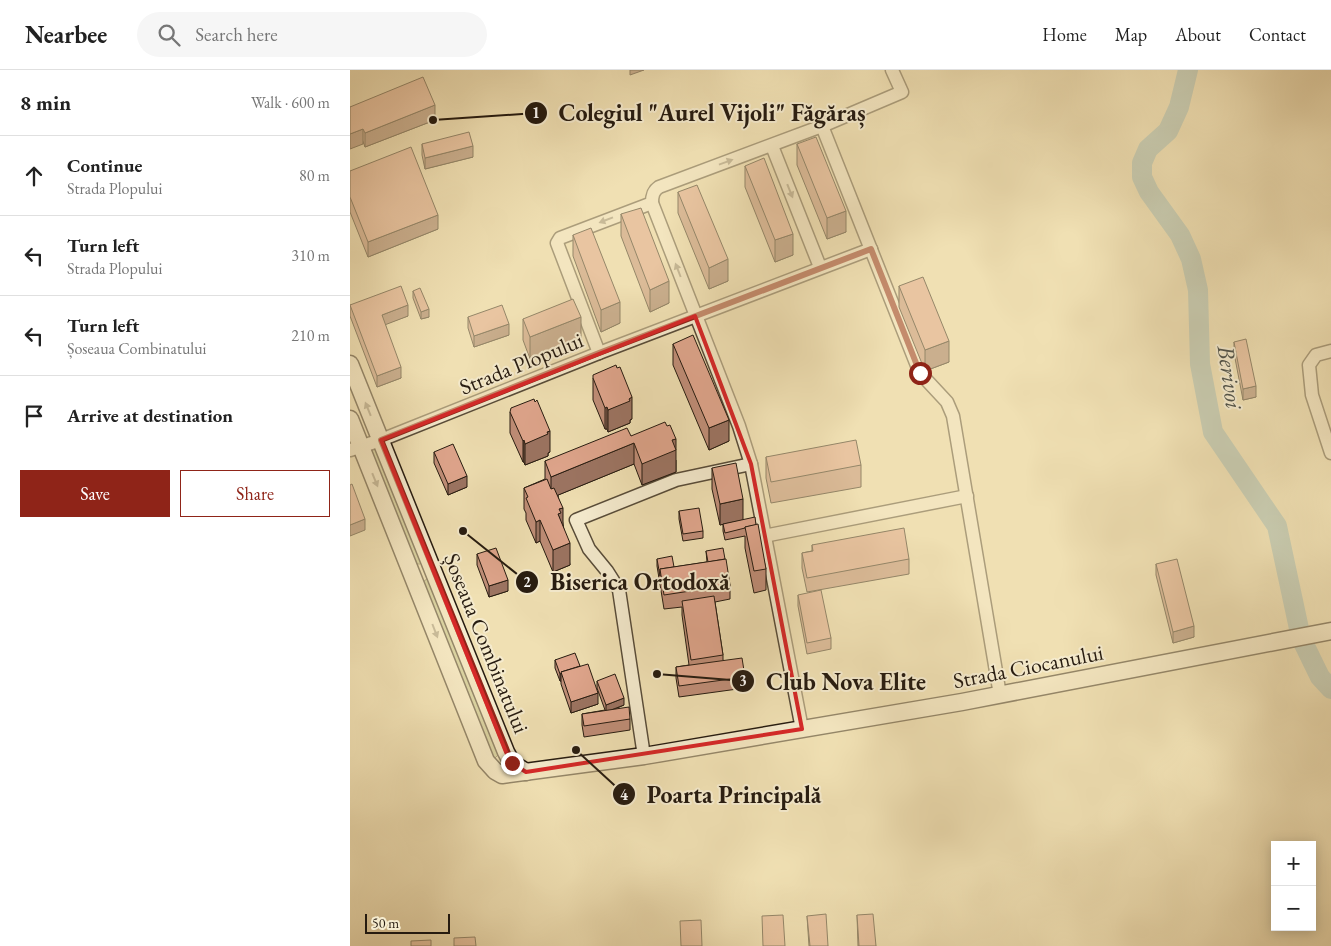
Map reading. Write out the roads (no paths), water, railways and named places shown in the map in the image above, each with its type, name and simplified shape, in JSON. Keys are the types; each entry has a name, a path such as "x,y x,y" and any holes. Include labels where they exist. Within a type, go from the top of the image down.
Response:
{"main road":[{"name":"Șoseaua Combinatului","path":"350,364 506,752 512,763 526,772"},
{"name":"Șoseaua Combinatului","path":"350,419 355,448 414,578 486,761 495,771 502,775 526,772"},
{"path":"414,578 434,570"},
{"name":"Strada Ciocanului","path":"526,772 644,756 1000,695 1331,631"}],"street":[{"path":"802,729 764,536 752,464 652,203 652,195 655,189 659,187 772,146 902,92 898,73"},
{"path":"822,126 920,373 947,402 953,416 1000,695"},
{"path":"772,146 820,268"},
{"path":"599,353 557,243 560,238 652,203"},
{"name":"Strada Plopului","path":"355,448 381,440 599,353 871,249"},
{"path":"1331,351 1317,354 1311,360 1309,368 1312,395 1328,433 1331,453"},
{"path":"644,756 619,590 607,571 589,550 576,520 676,480 752,464"},
{"path":"764,536 967,496"}],"waterway":[{"name":"Berivoi","path":"1188,70 1179,107 1168,131 1148,149 1142,163 1142,177 1149,192 1180,235 1191,259 1198,290 1200,364 1213,432 1277,526 1301,638 1320,677 1331,689"}],"place":[{"name":"Colegiul \"Aurel Vijoli\" Făgăraș","path":"433,120"},
{"name":"Biserica Ortodoxă","path":"463,531"},
{"name":"Club Nova Elite","path":"657,674"},
{"name":"Poarta Principală","path":"576,750"}]}
